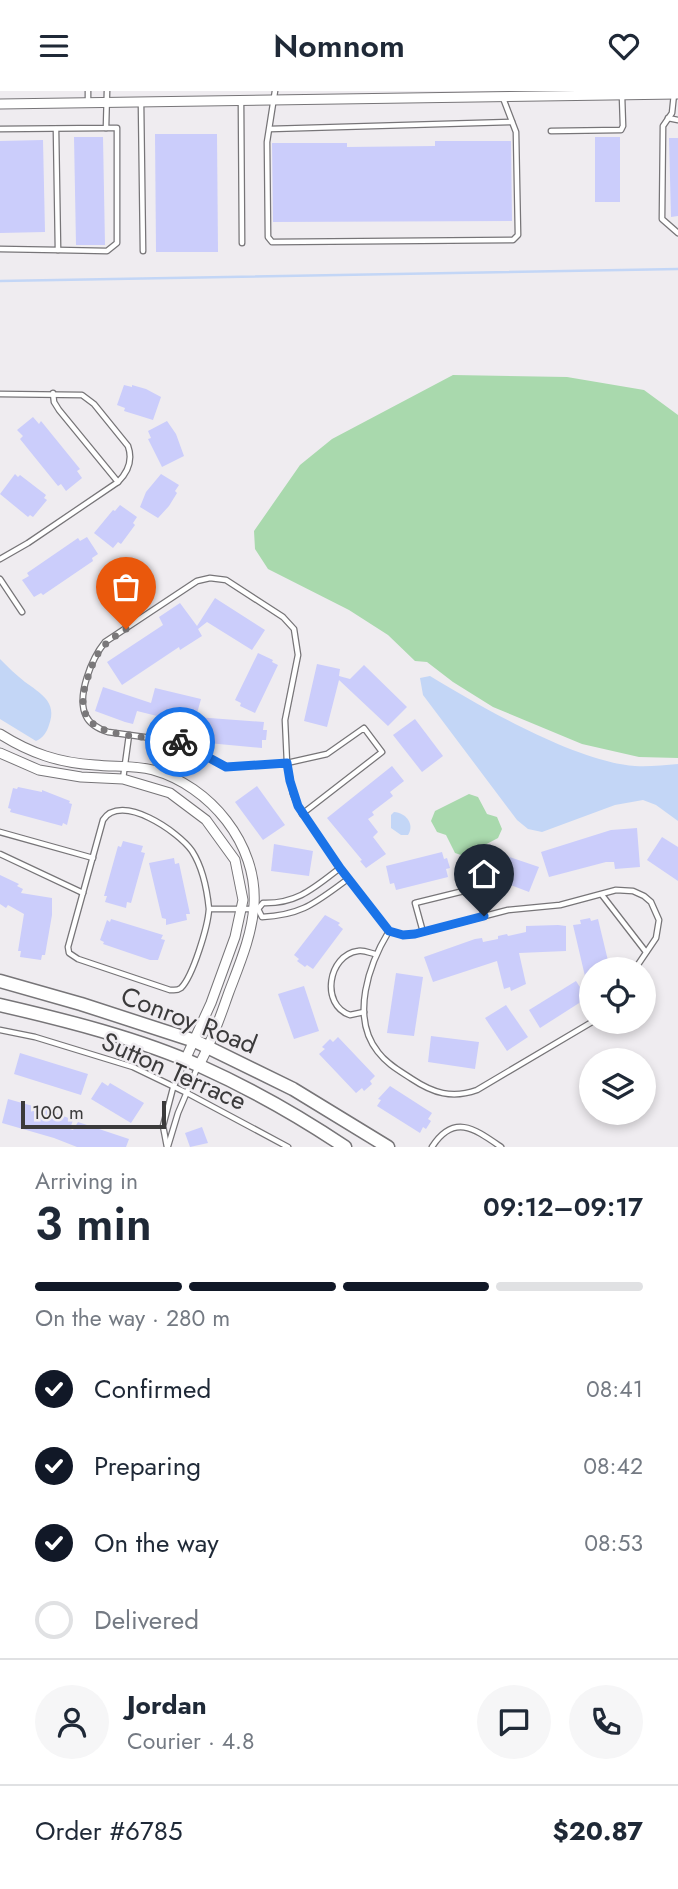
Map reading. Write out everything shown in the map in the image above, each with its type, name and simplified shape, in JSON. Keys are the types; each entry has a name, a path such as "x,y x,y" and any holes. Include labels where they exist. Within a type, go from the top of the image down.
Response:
{"main road":[{"name":"Conroy Road","path":"0,981 82,1004 195,1041 293,1089 388,1147"},
{"name":"Conroy Road","path":"0,1006 111,1035 198,1065 284,1108 345,1147"}],"street":[{"path":"0,104 141,102 199,96 242,101 275,96 503,97 526,94 673,93"},
{"path":"0,734 16,745 53,759 69,763 124,766 155,771 174,778 200,794 232,829 246,858 256,909 245,948 208,1047 198,1065"},
{"path":"0,753 39,770 81,777 123,779 170,793 205,820 235,860 242,888 242,908 235,937 219,982 185,1060"}],"lane":[{"path":"88,91 88,102"},
{"path":"106,128 107,91"},
{"path":"673,93 672,113 663,126 662,219 678,233"},
{"path":"551,131 621,130 622,95"},
{"path":"275,96 267,142 268,237 272,242 513,240 518,235 516,132 503,97"},
{"path":"242,101 242,243"},
{"path":"141,102 143,251"},
{"path":"668,118 678,120"},
{"path":"270,129 512,123"},
{"path":"0,129 117,128 117,243 107,251 0,249"},
{"path":"56,129 58,250"},
{"path":"53,393 56,405 118,482"},
{"path":"0,394 75,393 85,396 131,453 127,471 118,482 28,544 0,559"},
{"path":"0,579 22,612"},
{"path":"302,814 382,752 364,728 327,754 287,763 226,767 180,742 98,728 86,718 83,705 84,693 97,653 105,642 197,581 226,580 283,617 294,629 298,655 285,720 287,763 293,794 302,814 389,931 403,935 422,932 508,910 574,902 616,890 633,891 651,902 658,916 659,929 643,957"},
{"path":"123,779 129,735"},
{"path":"112,811 130,812 155,821 169,829 190,849 202,873 209,909 203,940 183,985 176,990 170,991 70,955 68,947 93,858 103,820 112,811"},
{"path":"0,832 93,858"},
{"path":"0,854 83,893"},
{"path":"209,909 256,909 263,903 285,902 297,898 340,868"},
{"path":"256,909 262,917 295,913 308,908 348,879"},
{"path":"422,932 415,903 476,888 484,916"},
{"path":"602,895 646,952"},
{"path":"389,931 375,954 369,973 364,1012 373,1045 383,1058 427,1088 445,1094 461,1095 477,1090 579,1030"},
{"path":"364,1012 349,1015 338,1009 332,997 331,980 343,958 357,951 375,954"},
{"name":"Sutton Terrace","path":"0,1030 35,1037 133,1067 288,1147"},
{"path":"167,1147 163,1126 173,1088 185,1060"},
{"path":"167,1147 198,1065"},
{"path":"432,1147 445,1131 464,1127 481,1133 501,1147"}],"green space":[{"path":"453,375 567,377 644,390 678,415 678,758 639,757 582,744 493,707 427,662 415,661 388,635 349,610 268,569 255,549 254,531 300,465 332,439"},
{"path":"469,794 478,797 487,814 497,817 502,829 498,838 464,856 455,853 446,835 437,832 431,821 435,811"}],"water":[{"path":"0,659 18,677 42,694 49,704 51,717 48,728 36,741 0,719"},
{"path":"430,676 475,703 585,755 635,766 678,764 678,821 656,805 643,800 615,805 542,832 528,829 517,820 423,695 420,678"},
{"path":"394,812 402,814 410,823 408,835 401,835 391,828 391,815"}],"building":[{"path":"155,134 217,134 218,252 156,252"},
{"path":"74,137 103,137 105,245 76,245"},
{"path":"595,137 620,137 620,202 595,202"},
{"path":"669,138 678,138 678,216 671,217"},
{"path":"43,140 45,232 0,233 0,141"},
{"path":"435,141 511,141 512,221 273,222 272,143 347,143 347,147 435,146"},
{"path":"124,385 146,389 161,397 153,420 124,411 125,408 117,405"},
{"path":"33,417 39,424 41,421 80,469 77,471 82,478 66,491 61,484 58,486 20,439 23,436 17,430"},
{"path":"167,421 176,434 184,456 162,467 148,439 151,438 148,431"},
{"path":"15,474 46,495 44,498 47,500 33,517 28,517 0,494"},
{"path":"161,474 179,485 169,506 158,518 140,507 146,492"},
{"path":"120,505 137,517 133,523 135,525 121,544 118,542 113,548 94,533"},
{"path":"87,537 98,554 92,558 93,561 43,595 41,593 34,597 22,580 29,576 27,573 78,538 80,541"},
{"path":"215,598 265,630 252,650 207,622 198,629 202,636 180,650 179,647 122,685 107,662 163,625 159,617 180,603 197,626"},
{"path":"258,653 278,665 255,713 240,706 241,703 235,700"},
{"path":"317,664 340,669 339,676 350,679 364,665 407,707 388,726 339,680 327,727 304,721"},
{"path":"103,687 151,703 155,688 201,699 196,717 264,722 266,740 262,740 262,748 208,743 205,728 137,711 133,724 125,722 95,711"},
{"path":"415,719 443,756 422,772 393,735"},
{"path":"392,766 404,781 390,792 393,796 372,812 374,815 368,819 378,832 373,837 386,854 366,868 327,818"},
{"path":"257,786 285,825 263,840 235,802"},
{"path":"13,788 42,790 70,801 72,804 67,825 10,812 11,809 8,808"},
{"path":"637,828 640,867 615,869 614,862 606,862 549,877 541,852 611,830"},
{"path":"662,837 678,847 678,881 647,860"},
{"path":"123,841 143,846 141,852 145,853 131,903 127,902 126,908 105,902 107,896 104,896 118,846 121,847"},
{"path":"274,844 313,851 309,876 271,871"},
{"path":"442,852 450,868 446,869 448,877 396,890 394,883 390,884 386,866"},
{"path":"501,854 539,867 529,892 492,878"},
{"path":"174,858 175,864 179,863 190,914 186,914 187,920 166,925 149,863"},
{"path":"0,875 19,884 17,886 23,889 21,893 52,898 45,955 42,955 41,960 20,957 21,951 18,951 24,914 8,905 6,908 0,904"},
{"path":"325,915 340,923 338,925 343,929 313,969 307,965 305,967 294,955"},
{"path":"111,919 163,935 161,939 165,940 158,960 150,960 103,944 100,940 107,920 110,922"},
{"path":"598,919 607,957 580,957 573,925 581,924 580,920"},
{"path":"526,926 566,926 566,951 519,953 526,984 511,991 510,987 504,989 497,961 433,982 424,957 475,939 482,938 483,942 498,939 498,936 526,932"},
{"path":"396,973 423,977 414,1036 387,1033"},
{"path":"576,981 579,986 579,1003 540,1028 529,1010"},
{"path":"304,986 319,1031 294,1039 278,994"},
{"path":"506,1005 528,1037 507,1051 485,1018"},
{"path":"431,1036 479,1042 475,1069 428,1062"},
{"path":"338,1037 375,1076 370,1081 372,1084 364,1091 362,1088 356,1093 319,1054 330,1039 333,1042"},
{"path":"20,1053 88,1074 81,1095 14,1074"},
{"path":"102,1082 108,1086 110,1083 144,1103 131,1123 91,1099"},
{"path":"390,1086 432,1113 426,1129 423,1127 420,1133 377,1106 381,1100 378,1099"},
{"path":"8,1099 73,1120 70,1129 73,1130 78,1122 129,1139 126,1147 77,1147 2,1123"},
{"path":"202,1127 208,1143 190,1147 185,1133"}],"waterway":[{"path":"0,281 678,269"}],"way so far":[{"path":"126,629 105,642 97,653 84,693 86,718 108,732 180,742"}],"route":[{"path":"180,742 226,767 287,763 293,794 302,814 389,931 403,935 415,934 484,916"}]}
